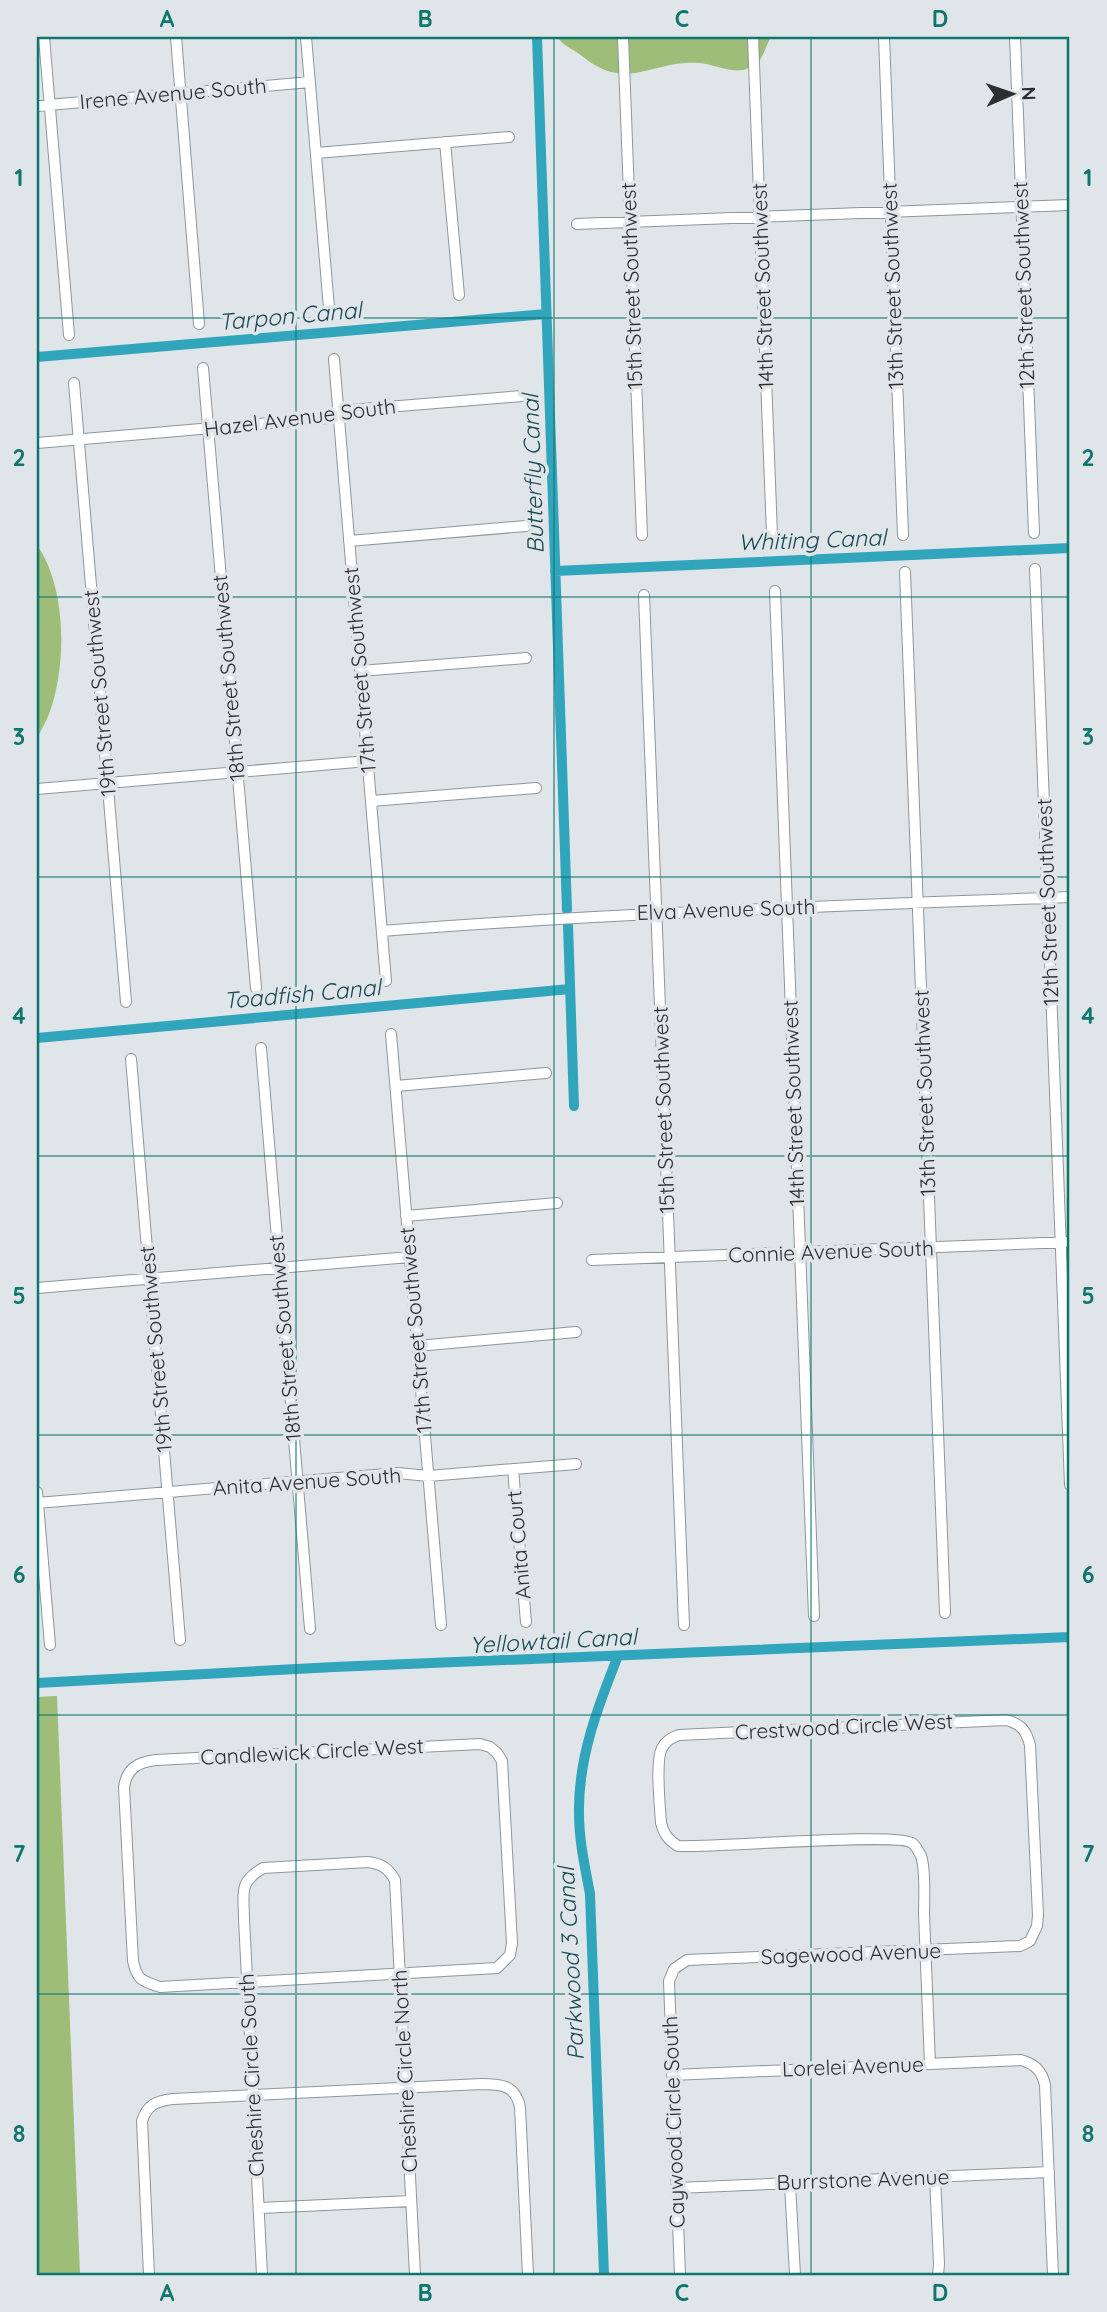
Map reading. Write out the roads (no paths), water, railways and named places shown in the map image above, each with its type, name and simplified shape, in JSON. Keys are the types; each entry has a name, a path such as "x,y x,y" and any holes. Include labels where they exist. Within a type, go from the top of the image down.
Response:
{"street":[{"path":"44,37 69,335"},
{"path":"176,37 199,324"},
{"path":"306,37 329,308"},
{"name":"15th Street Southwest","path":"623,37 642,535"},
{"name":"14th Street Southwest","path":"753,37 772,535"},
{"name":"13th Street Southwest","path":"884,37 903,535"},
{"name":"12th Street Southwest","path":"1015,37 1034,533"},
{"name":"Irene Avenue South","path":"37,106 310,82"},
{"path":"316,153 509,137"},
{"path":"445,142 459,295"},
{"path":"578,224 1070,205"},
{"name":"17th Street Southwest","path":"334,359 386,981"},
{"name":"18th Street Southwest","path":"203,368 256,988"},
{"name":"19th Street Southwest","path":"74,383 126,1002"},
{"name":"Hazel Avenue South","path":"37,443 328,418 338,411 522,396"},
{"path":"349,541 526,526"},
{"name":"12th Street Southwest","path":"1035,569 1048,898 1066,1242 1070,1485"},
{"name":"13th Street Southwest","path":"905,572 945,1613"},
{"name":"14th Street Southwest","path":"775,591 814,1616"},
{"name":"15th Street Southwest","path":"644,594 684,1625"},
{"path":"360,671 526,657"},
{"path":"37,789 368,761"},
{"path":"372,801 536,788"},
{"name":"Elva Avenue South","path":"382,931 656,913 1070,897"},
{"name":"17th Street Southwest","path":"391,1034 441,1625"},
{"name":"18th Street Southwest","path":"261,1048 310,1629"},
{"name":"19th Street Southwest","path":"131,1059 180,1640"},
{"path":"396,1086 546,1073"},
{"path":"406,1216 557,1203"},
{"name":"Connie Avenue South","path":"592,1260 1066,1242"},
{"path":"37,1288 410,1257"},
{"path":"417,1346 576,1332"},
{"name":"Anita Avenue South","path":"37,1500 168,1493 398,1473 428,1476 576,1464"},
{"name":"Anita Court","path":"513,1469 526,1622"},
{"path":"37,1500 50,1645"},
{"name":"Crestwood Circle West","path":"926,1950 921,1857 913,1844 905,1839 678,1846 663,1832 661,1823 659,1756 662,1746 670,1738 679,1735 1006,1720 1018,1723 1027,1733 1031,1759 1038,1915 1037,1926 1030,1941"},
{"name":"Candlewick Circle West","path":"248,1982 160,1987 142,1981 135,1972 124,1787 126,1776 135,1765 144,1761 480,1744 498,1753 502,1761 504,1794 512,1943 510,1955 497,1968 400,1974"},
{"name":"Cheshire Circle North","path":"249,1877 263,1868 368,1862 388,1869 395,1880 415,2275"},
{"name":"Cheshire Circle South","path":"249,1877 244,1885 244,1919 262,2275"},
{"name":"Sagewood Avenue","path":"674,1969 687,1961 1020,1946 1030,1941"},
{"path":"926,1950 930,2064"},
{"name":"Caywood Circle South","path":"674,1969 669,1981 680,2275"},
{"path":"248,1982 400,1974"},
{"name":"Lorelei Avenue","path":"672,2075 1021,2060 1032,2063 1043,2075 1049,2172"},
{"path":"149,2275 142,2121 152,2104 162,2100 503,2084 512,2090 519,2102 528,2275"},
{"path":"1049,2172 1053,2275"},
{"name":"Burrstone Avenue","path":"677,2188 1049,2172"},
{"path":"935,2177 939,2264 937,2275"},
{"path":"790,2184 795,2275"},
{"path":"260,2208 411,2201"}],"waterway":[{"name":"Butterfly Canal","path":"537,37 567,910"},
{"name":"Tarpon Canal","path":"37,357 546,314"},
{"name":"Whiting Canal","path":"555,571 1070,548"},
{"name":"Butterfly Canal","path":"568,925 574,1106"},
{"name":"Toadfish Canal","path":"37,1038 570,989"},
{"name":"Yellowtail Canal","path":"37,1683 334,1667 1070,1637"},
{"name":"Parkwood 3 Canal","path":"604,2275 590,1894 581,1844 579,1813 586,1752 618,1656"}]}
